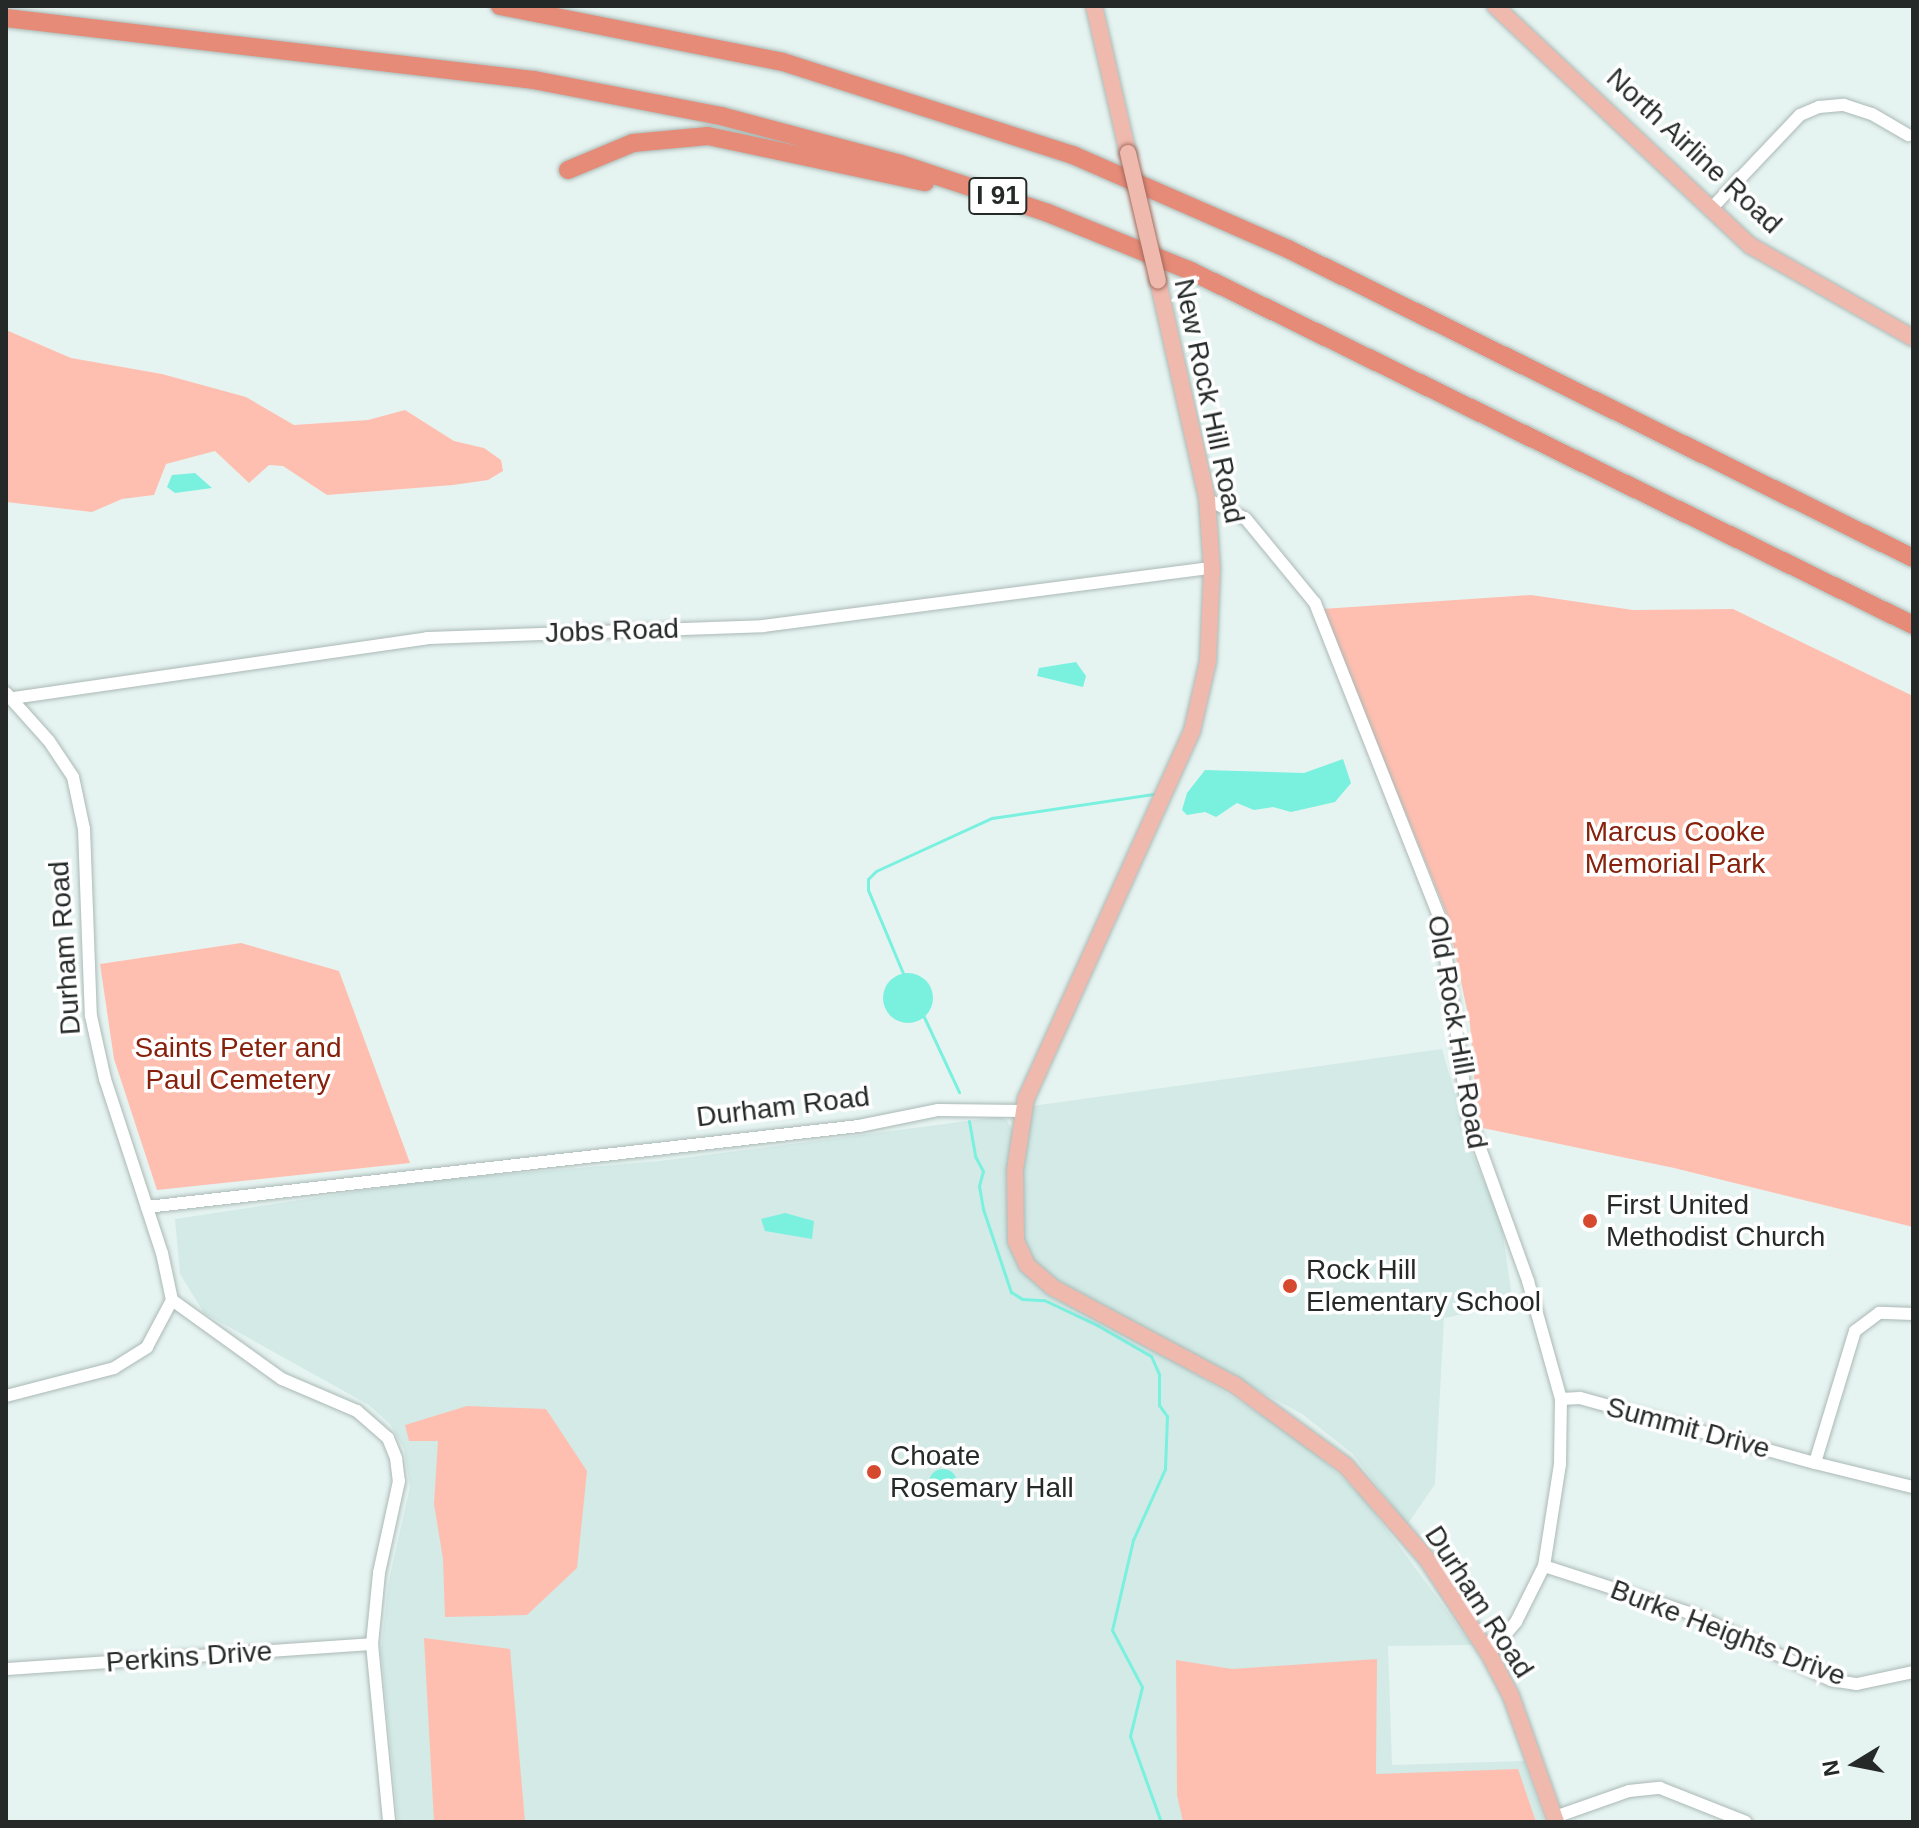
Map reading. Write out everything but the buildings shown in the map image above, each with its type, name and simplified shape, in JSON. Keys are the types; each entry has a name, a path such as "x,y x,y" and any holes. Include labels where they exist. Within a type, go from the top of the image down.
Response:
{"highway":[{"name":"I 91","path":"500,6 783,62 1073,155 1260,235 1913,558"},
{"name":"I 91","path":"6,18 581,88 764,126 958,182 1088,229 1229,288 1913,625"},
{"path":"568,170 633,143 708,136 919,181 958,182"}],"main road":[{"name":"New Rock Hill Road","path":"1022,1111 1192,731 1208,661 1212,568 1207,499 1094,6"},
{"name":"North Airline Road","path":"1495,6 1585,85 1710,210 1751,246 1913,338"},
{"name":"Durham Road","path":"1022,1111 1014,1211 1016,1241 1027,1265 1052,1287 1235,1385 1346,1466 1427,1559 1489,1654 1511,1696 1555,1820"}],"street":[{"path":"1710,210 1800,115 1819,107 1844,105 1872,114 1908,135"},
{"name":"Old Rock Hill Road","path":"1207,499 1246,519 1315,603 1441,922 1468,1115 1528,1281 1561,1399 1560,1464 1544,1566 1516,1622 1489,1654"},
{"name":"Jobs Road","path":"10,696 427,638 763,626 1212,568"},
{"name":"Durham Road","path":"10,696 73,777 84,829 91,1016 105,1079 147,1207 859,1126 938,1110 1022,1111"},
{"path":"147,1207 172,1300 282,1379 357,1411 388,1438 399,1481 379,1573 372,1644 389,1822"},
{"path":"6,1396 114,1368 147,1347 172,1300"},
{"path":"1815,1463 1855,1331 1879,1313 1913,1314"},
{"name":"Summit Drive","path":"1561,1399 1580,1398 1913,1487"},
{"name":"Burke Heights Drive","path":"1544,1566 1693,1614 1831,1680 1857,1684 1913,1672"},
{"name":"Perkins Drive","path":"6,1669 372,1644"},
{"path":"1555,1820 1629,1791 1660,1788 1746,1822"}],"shaded area":[{"path":"195,473 212,488 175,493 167,487 172,475"},
{"path":"1076,662 1086,676 1083,687 1037,676 1039,668"},
{"path":"1343,759 1351,783 1335,802 1291,812 1273,807 1254,810 1237,803 1216,817 1205,812 1187,815 1182,810 1187,793 1205,770 1304,773"},
{"path":"908,973 926,980 933,998 926,1016 908,1023 890,1016 883,998 890,980"},
{"name":"Rock Hill Elementary School","path":"1442,1049 1473,1156 1501,1221 1513,1304 1444,1318 1435,1484 1407,1525 1353,1454 1302,1414 1035,1268 1019,1233 1023,1152 1032,1106"},
{"name":"Choate Rosemary Hall","path":"998,1117 1006,1119 1013,1131 1008,1232 1034,1281 1050,1296 1152,1347 1300,1439 1362,1496 1472,1645 1388,1646 1392,1765 1524,1761 1545,1822 398,1822 381,1651 388,1585 410,1487 404,1449 390,1424 369,1405 204,1313 180,1274 175,1219 426,1181 660,1161"},
{"path":"785,1213 814,1221 812,1239 765,1231 761,1219"},
{"path":"943,1469 953,1473 957,1483 953,1493 943,1497 933,1493 929,1483 933,1473"}],"green space":[{"path":"6,330 71,358 162,374 246,397 294,425 368,420 405,410 454,441 484,448 501,460 503,471 488,480 453,485 327,495 283,466 269,465 249,483 215,451 166,464 154,495 122,499 92,512 6,502"},
{"name":"Marcus Cooke Memorial Park","path":"1531,595 1633,610 1733,609 1913,696 1913,1227 1674,1168 1478,1127 1470,1024 1447,915 1322,609"},
{"name":"Saints Peter and Paul Cemetery","path":"241,943 339,971 410,1163 157,1190 114,1059 100,964"},
{"path":"467,1406 546,1409 587,1471 577,1568 527,1615 445,1617 443,1559 434,1504 438,1441 409,1441 405,1425"},
{"path":"424,1638 510,1649 525,1822 434,1822"},
{"path":"1377,1659 1376,1774 1518,1769 1536,1822 1183,1822 1177,1795 1176,1660 1232,1669"}],"waterway":[{"path":"905,978 868,890 868,879 876,871 992,818 1153,794"},
{"path":"924,1017 959,1092"},
{"path":"969,1121 975,1156 983,1171 979,1186 983,1209 1011,1292 1022,1299 1044,1300 1097,1325 1151,1356 1159,1374 1159,1405 1167,1416 1165,1469 1133,1540 1112,1630 1142,1687 1130,1736 1161,1822"}],"place":[{"name":"First United Methodist Church","path":"1590,1221"},
{"name":"Rock Hill Elementary School","path":"1290,1286"},
{"name":"Choate Rosemary Hall","path":"874,1472"}]}
